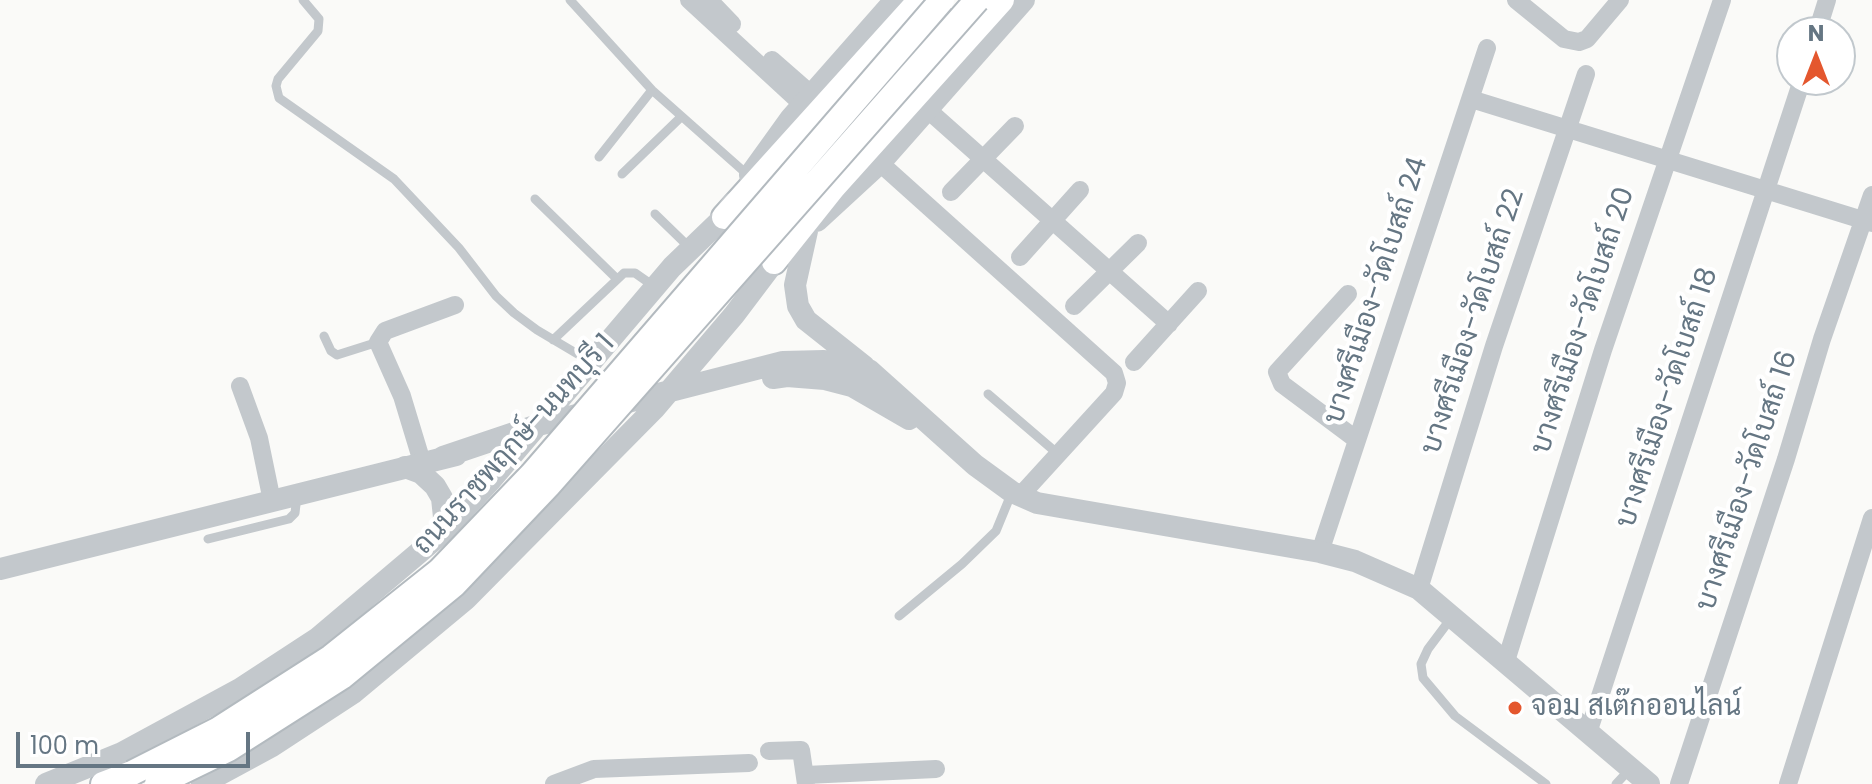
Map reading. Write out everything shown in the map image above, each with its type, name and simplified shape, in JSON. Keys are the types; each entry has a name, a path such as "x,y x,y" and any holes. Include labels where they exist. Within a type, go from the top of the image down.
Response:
{"main road":[{"name":"ถนนราชพฤกษ์-นนทบุรี 1","path":"103,784 132,773 217,730 331,657 439,571 533,473 942,0"},
{"name":"ถนนราชพฤกษ์-นนทบุรี 1","path":"157,784 229,749 342,677 454,585 548,486 977,0"},
{"path":"774,262 833,188 1002,0"},
{"path":"724,217 899,4"}],"street":[{"path":"689,0 807,100"},
{"path":"709,0 807,100"},
{"path":"202,784 272,746 353,693 466,599 549,516 653,400 722,329 774,262 880,163 1024,0"},
{"path":"1516,0 1564,39 1579,42 1587,39 1620,0"},
{"name":"บางศรีเมือง-วัดโบสถ์ 20","path":"1506,661 1603,350 1722,0"},
{"name":"ถนนราชพฤกษ์-นนทบุรี 1","path":"46,784 122,753 240,689 318,638 441,534 690,249 724,217 749,176 807,100 899,4"},
{"name":"บางศรีเมือง-วัดโบสถ์ 24","path":"1320,552 1487,48"},
{"name":"บางศรีเมือง-วัดโบสถ์ 22","path":"1419,589 1494,346 1586,74"},
{"name":"บางศรีเมือง-วัดโบสถ์ 18","path":"1588,733 1797,96"},
{"path":"1471,99 1868,221"},
{"path":"928,110 1169,324"},
{"path":"951,192 1015,126"},
{"path":"880,163 1114,373 1117,383 1114,393 1016,494"},
{"path":"1020,257 1080,190"},
{"name":"บางศรีเมือง-วัดโบสถ์ 16","path":"1679,784 1786,459 1822,339 1868,221 1872,195"},
{"path":"807,231 795,285 798,306 806,320 869,370 945,439 1016,494 1037,503 1085,513 1320,552 1355,561 1419,589 1588,733 1624,776 1649,784"},
{"path":"1074,306 1138,243"},
{"path":"659,288 664,322 680,332 702,333 722,329"},
{"path":"653,400 632,367 641,333 659,288"},
{"path":"1134,362 1198,291"},
{"path":"1348,294 1277,372 1282,384 1357,440"},
{"path":"441,534 444,517 442,498 421,473 423,462 402,396 378,342 385,331 455,305"},
{"path":"722,329 724,359 737,373"},
{"path":"0,569 530,434 783,362 824,361 869,370"},
{"path":"653,400 787,376 825,379 852,386 945,439"},
{"path":"240,386 259,438 272,501"},
{"path":"501,468 521,470 539,480 547,494 549,516"},
{"path":"1788,784 1872,518"},
{"path":"769,751 801,750 806,779 936,769"},
{"path":"554,784 749,763"}],"lane":[{"path":"303,0 319,19 318,31 278,79 279,98 394,179 459,248 496,296 525,321 591,362"},
{"path":"570,0 652,90 749,176"},
{"path":"599,157 652,90"},
{"path":"622,174 681,117"},
{"path":"535,199 616,278"},
{"path":"655,214 690,249"},
{"path":"553,340 624,273 635,273 659,288"},
{"path":"324,336 331,351 337,355 378,342"},
{"path":"988,394 1058,454"},
{"path":"208,539 289,519 295,513 297,494"},
{"path":"899,616 962,564 996,531 1016,494"},
{"path":"1452,617 1428,649 1421,664 1423,678 1455,716 1546,784"}],"place":[{"name":"จอม สเต๊กออนไลน์","path":"1515,708"}]}
